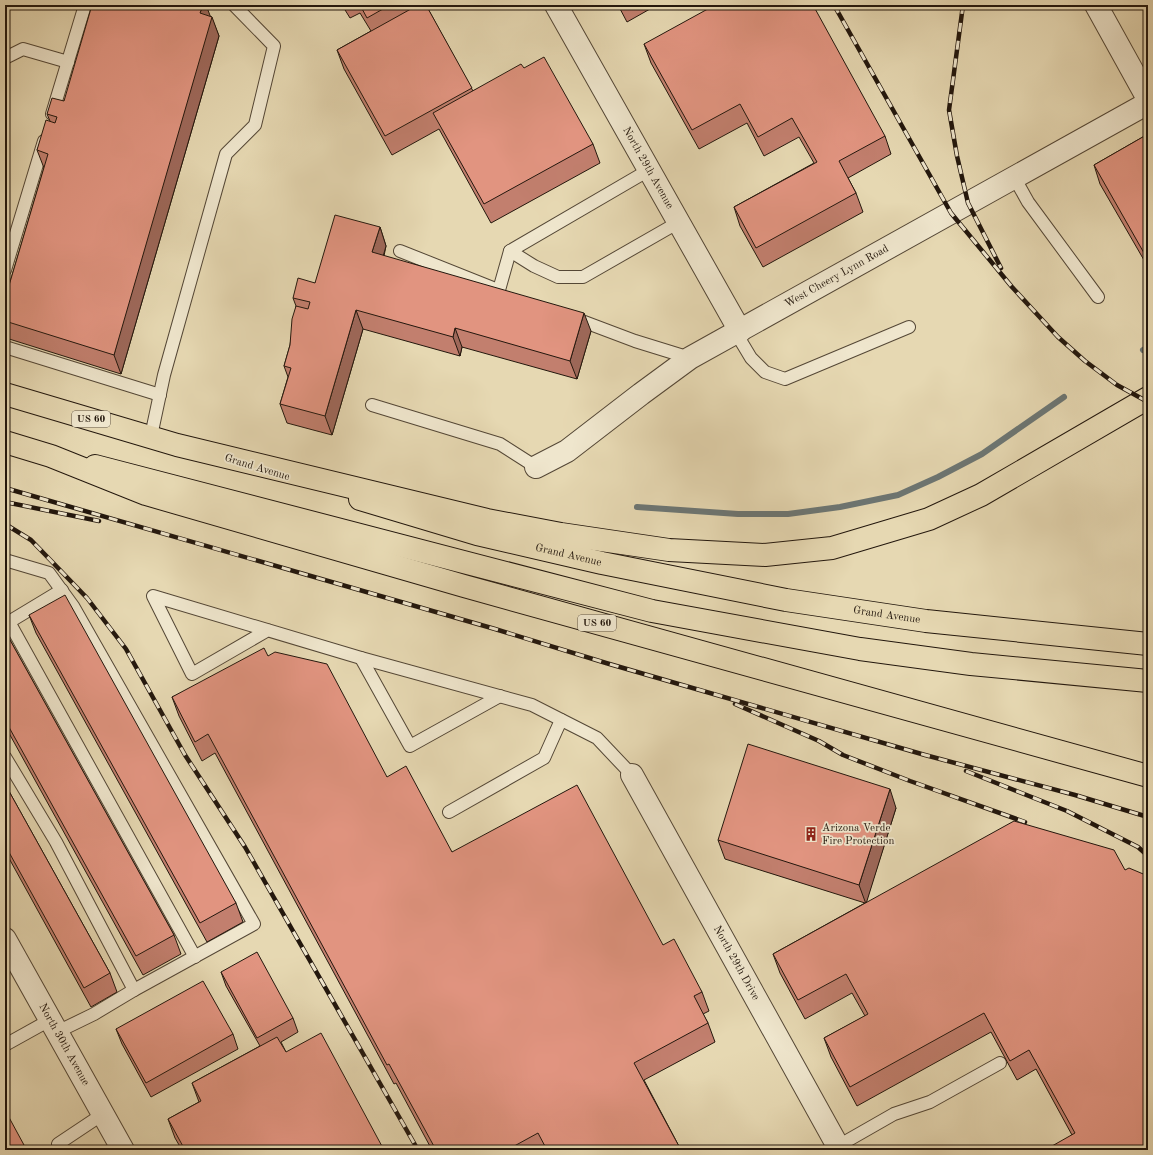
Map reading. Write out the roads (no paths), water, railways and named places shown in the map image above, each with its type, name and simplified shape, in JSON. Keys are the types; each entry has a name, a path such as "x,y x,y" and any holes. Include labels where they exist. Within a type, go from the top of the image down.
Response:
{"main road":[{"name":"Grand Avenue","path":"5,394 152,436 177,445 477,534 704,584 841,610 926,622 1148,644"},
{"name":"US 60","path":"177,445 480,518 562,534 669,550 765,555 832,548 861,541 929,519 981,495 1148,398"},
{"name":"US 60","path":"5,442 52,456 146,494 214,514 464,586 1148,776"},
{"path":"52,456 148,479 652,611 860,649 971,664 1148,681"}],"street":[{"name":"North 29th Avenue","path":"556,5 679,222 738,332"},
{"path":"1096,5 1148,99"},
{"name":"West Cheery Lynn Road","path":"536,467 567,451 690,358 1148,103"},
{"name":"North 29th Drive","path":"632,775 839,1148"},
{"name":"North 30th Avenue","path":"5,940 123,1150"}],"lane":[{"path":"5,270 85,5"},
{"path":"152,436 160,395 226,154 255,125 274,46 234,5"},
{"path":"5,58 23,49 68,62"},
{"path":"499,290 510,251 649,170"},
{"path":"1014,178 1028,202 1098,297"},
{"path":"510,251 534,266 558,277 583,277 679,222"},
{"path":"400,251 512,295"},
{"path":"560,313 690,358"},
{"path":"738,332 751,358 764,372 785,379 910,327"},
{"path":"5,347 160,395"},
{"path":"372,406 500,444 536,467"},
{"path":"5,560 49,573 62,590 77,613 254,924 134,990 94,1014 53,1026 5,1045"},
{"path":"62,590 9,622 195,956"},
{"path":"268,630 192,674 153,596 268,630 361,658 532,705 597,738 632,775"},
{"path":"361,658 410,746 500,696"},
{"path":"449,812 544,758 561,720"},
{"path":"5,757 56,842 134,990"},
{"path":"839,1148 894,1114 930,1102 1000,1063"},
{"path":"57,1148 103,1114"}],"waterway":[{"path":"1143,350 1148,347"},
{"path":"637,507 738,514 788,514 840,507 898,495 938,477 982,454 1064,397"}],"railway":[{"path":"834,5 951,213 1012,287 1058,337 1085,361 1117,385 1148,402"},
{"path":"963,5 949,110 957,156 968,203 1001,268"},
{"path":"5,488 925,755 1075,795 1148,817"},
{"path":"5,502 99,521"},
{"path":"5,524 31,540 87,598 126,649 185,755 245,847 418,1150"},
{"path":"735,704 819,741 843,755 910,781 1025,822"},
{"path":"966,771 1067,811 1138,847 1148,856"}],"place":[{"name":"Arizona Verde Fire Protection","path":"811,834"}]}
